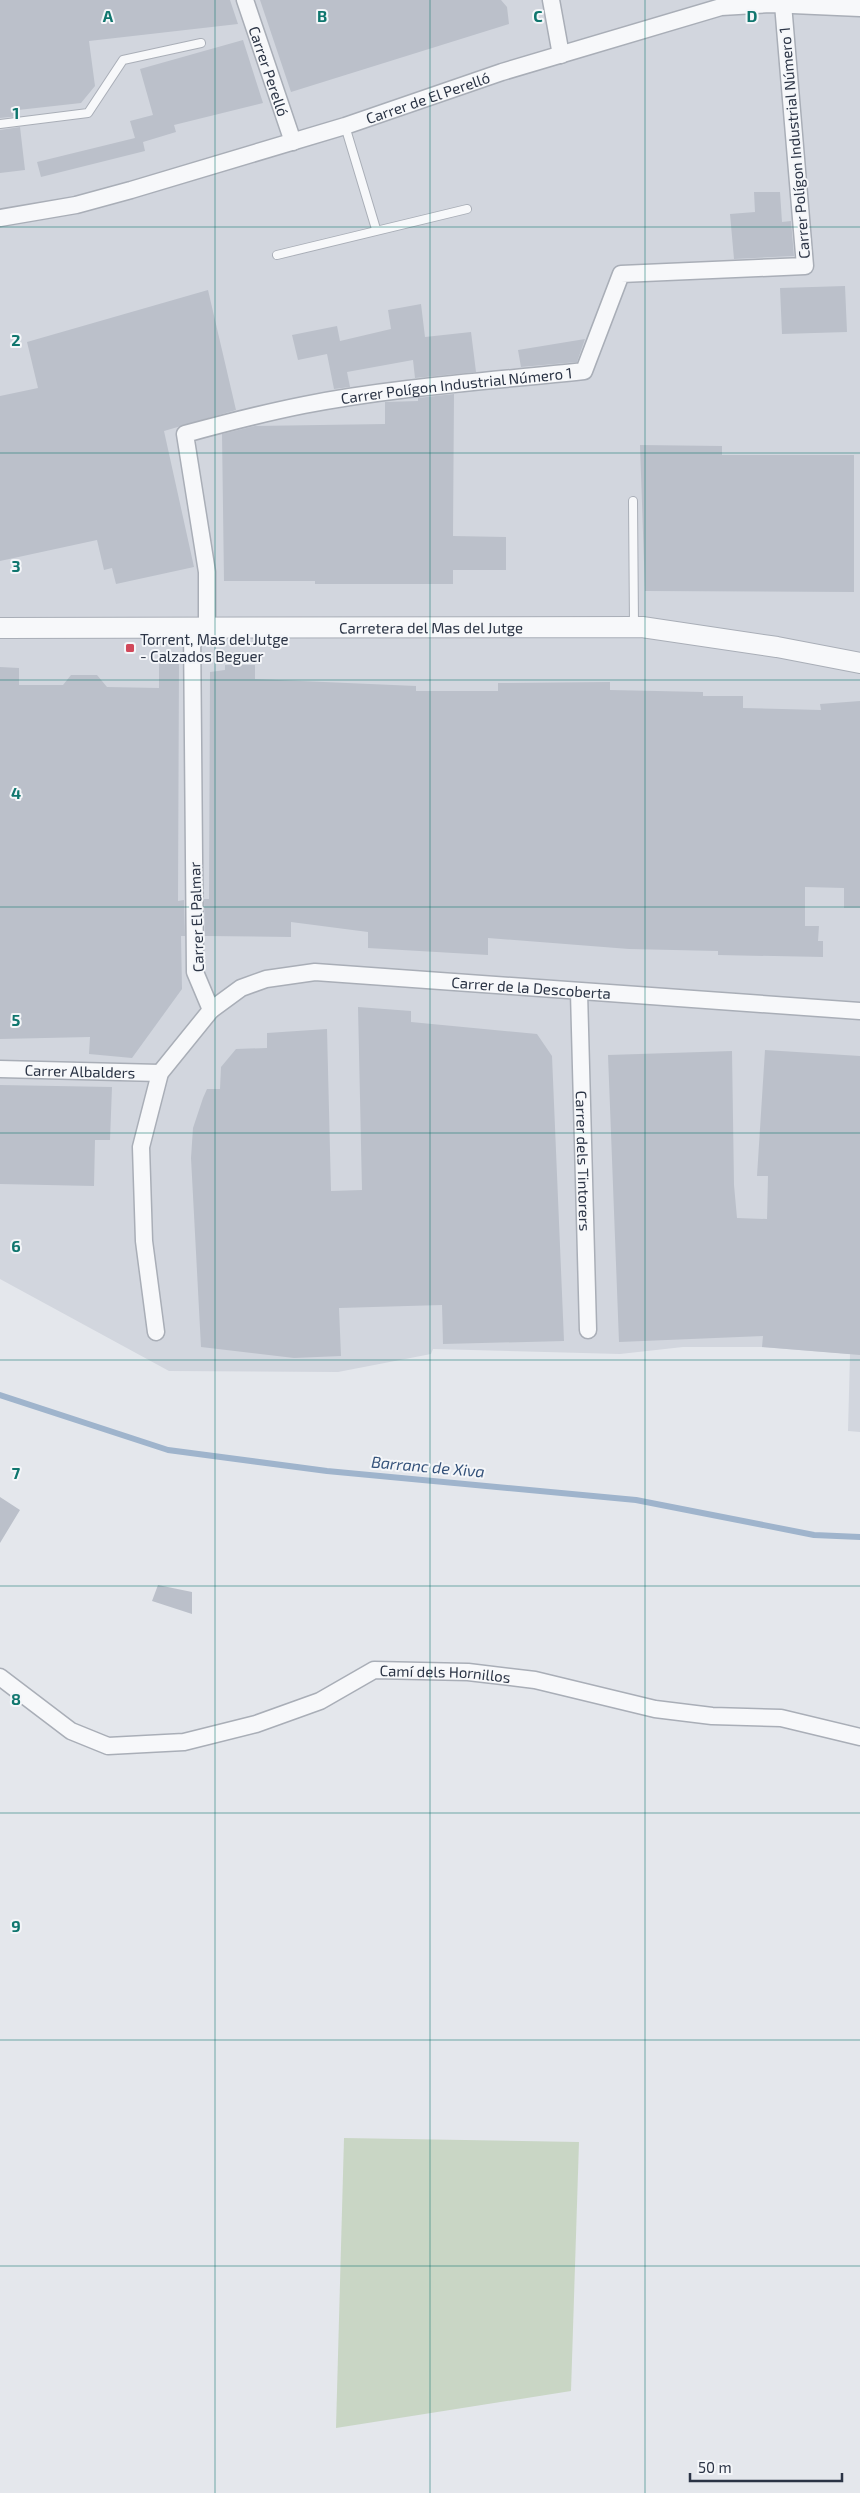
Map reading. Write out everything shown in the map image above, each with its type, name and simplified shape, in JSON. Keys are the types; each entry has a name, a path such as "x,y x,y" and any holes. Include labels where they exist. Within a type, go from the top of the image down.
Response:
{"street":[{"name":"Carrer Perelló","path":"245,0 293,142"},
{"path":"551,0 561,55"},
{"name":"Carrer de El Perelló","path":"0,218 86,203 345,126 502,72 721,7 783,4 860,8"},
{"name":"Carrer Polígon Industrial Número 1","path":"200,627 207,572 185,434 241,418 394,391 584,371 621,274 805,266 783,4"},
{"name":"Carrer El Palmar","path":"200,627 195,972 211,1010"},
{"name":"Carretera del Mas del Jutge","path":"0,628 634,627 777,647 860,663"},
{"name":"Carrer de la Descoberta","path":"211,1010 242,988 266,979 315,972 860,1011"},
{"name":"Carrer dels Tintorers","path":"579,992 588,1330"},
{"path":"156,1332 144,1241 142,1147 160,1073 211,1010"},
{"name":"Carrer Albalders","path":"0,1069 160,1073"},
{"name":"Camí dels Hornillos","path":"0,1677 71,1731 108,1746 184,1742 256,1724 320,1701 374,1670 468,1672 535,1680 655,1709 712,1716 781,1718 860,1737"}],"lane":[{"path":"0,124 88,113 123,60 201,43"},
{"path":"345,126 376,229"},
{"path":"277,254 376,229 467,209"},
{"path":"633,501 634,627"}],"shaded area":[{"path":"0,0 860,0 860,1432 848,1431 850,1354 762,1347 683,1347 620,1354 433,1349 431,1354 338,1372 169,1371 0,1279"}],"green space":[{"path":"344,2138 579,2142 571,2391 336,2428"}],"building":[{"path":"0,0 230,0 238,24 89,41 95,86 81,103 18,110 19,116 0,118"},
{"path":"260,0 501,0 507,7 509,24 291,92"},
{"path":"243,40 263,103 174,125 176,132 143,142 145,151 41,177 37,162 135,138 130,121 153,115 140,69"},
{"path":"20,127 25,170 0,173 0,130"},
{"path":"754,192 780,192 782,222 791,221 794,256 734,259 730,214 755,212"},
{"path":"845,286 847,332 782,334 780,288"},
{"path":"208,290 236,410 164,431 194,567 116,584 112,568 104,570 97,540 0,561 0,396 38,388 27,342"},
{"path":"421,304 425,337 471,332 476,372 415,378 413,360 347,372 350,387 334,389 327,354 298,360 292,335 337,326 340,341 391,329 388,310"},
{"path":"585,339 577,362 521,367 518,350"},
{"path":"454,394 453,536 506,537 506,570 453,570 453,584 315,584 315,581 224,581 222,434 255,426 385,424 385,402 418,401 418,398"},
{"path":"640,445 722,446 722,455 854,455 854,592 645,591"},
{"path":"159,662 179,662 178,901 184,900 185,936 181,936 182,989 132,1058 89,1054 90,1037 0,1039 0,667 19,668 19,685 63,685 71,675 97,675 107,687 159,688"},
{"path":"225,665 255,665 255,679 416,686 416,691 498,691 498,683 610,682 610,690 703,692 703,696 743,696 743,708 821,710 820,704 860,701 860,908 844,908 844,888 805,887 805,926 819,926 818,941 823,941 823,957 718,955 718,951 629,949 488,938 488,955 368,948 368,932 291,922 291,937 205,936 204,899 209,899 210,672 225,670"},
{"path":"358,1007 411,1011 411,1022 537,1034 552,1056 564,1341 443,1344 442,1305 339,1308 341,1356 294,1358 201,1347 191,1158 193,1128 207,1089 220,1089 221,1067 236,1049 267,1048 267,1033 327,1029 331,1191 362,1190"},
{"path":"765,1050 860,1056 860,1355 762,1347 763,1336 619,1342 608,1055 732,1051 734,1185 737,1218 767,1219 768,1176 757,1176"},
{"path":"0,1085 112,1087 110,1140 95,1140 94,1186 0,1184"},
{"path":"0,1497 20,1510 0,1543"},
{"path":"158,1585 192,1592 192,1614 152,1601"}],"waterway":[{"name":"Barranc de Xiva","path":"0,1395 168,1450 327,1471 636,1500 814,1535 860,1537"}],"place":[{"name":"Torrent, Mas del Jutge - Calzados Beguer","path":"130,648"}]}
